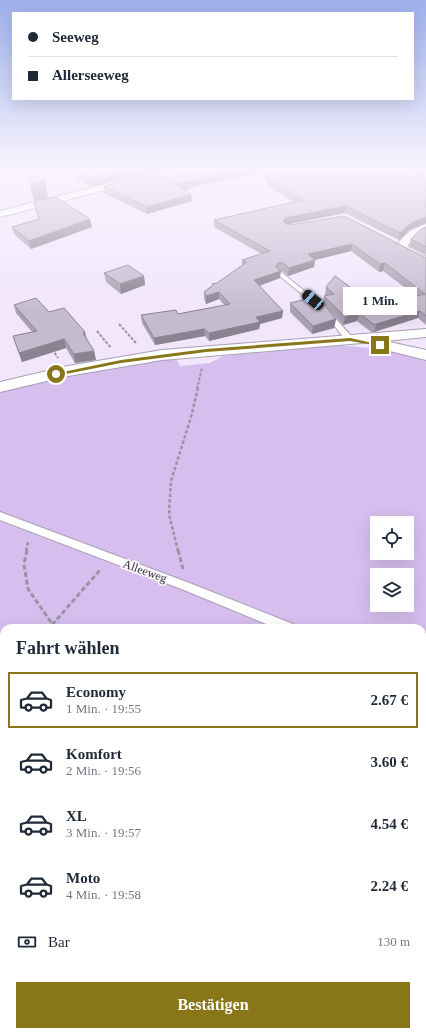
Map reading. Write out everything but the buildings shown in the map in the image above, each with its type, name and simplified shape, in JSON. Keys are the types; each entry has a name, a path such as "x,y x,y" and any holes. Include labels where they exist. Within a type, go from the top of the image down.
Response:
{"street":[{"path":"425,261 397,245 414,233 426,227"},
{"path":"0,387 68,371 148,357 206,350 426,333"},
{"path":"350,340 395,347 426,355"}],"lane":[{"path":"279,273 325,310 350,340"},
{"name":"Alleeweg","path":"0,516 188,587 279,624"}],"path":[{"path":"119,324 148,357"},
{"path":"97,331 121,361"},
{"path":"50,347 68,371"},
{"path":"188,587 169,514 171,481 191,417 206,350"},
{"path":"35,530 27,544 24,564 28,589 51,624"},
{"path":"53,624 111,558"}],"shaded area":[{"path":"336,345 393,350 426,358 426,624 0,624 0,390 74,373 155,359 177,360 180,366 210,363 223,356"}],"route":[{"path":"56,374 121,361 206,350 350,340 380,345"}]}
